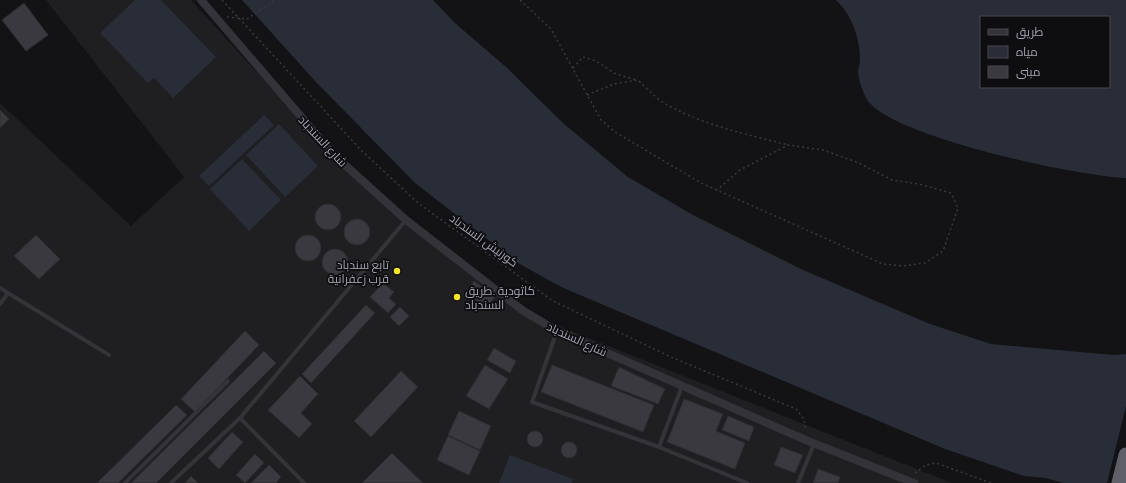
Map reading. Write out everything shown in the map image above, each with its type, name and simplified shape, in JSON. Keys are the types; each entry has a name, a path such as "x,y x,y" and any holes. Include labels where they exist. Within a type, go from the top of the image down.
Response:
{"highway":[{"path":"1119,483 1126,456"}],"street":[{"name":"شارع السندباد","path":"201,0 334,155 406,220 522,310 557,331 811,442 910,482"}],"lane":[{"path":"170,483 240,418 406,220"},
{"path":"0,288 110,355"},
{"path":"0,304 8,292"},
{"path":"557,331 532,402 659,447 747,483"},
{"path":"125,483 228,381"},
{"path":"659,447 682,386"},
{"path":"240,418 304,483"},
{"path":"798,483 811,442"}],"path":[{"name":"كورنيش السندباد","path":"222,0 361,150 418,202 553,302 671,357 796,408 804,419 811,442"},
{"path":"215,16 247,19 275,0"},
{"path":"520,0 550,29 601,120 615,132 671,166 717,190 883,264 903,266 925,263 943,251 958,208 951,193 919,184 892,180 860,163 823,150 788,145 734,131 693,117 663,102 638,80 616,74 596,61 583,57 573,68"},
{"path":"587,95 614,84 638,80"},
{"path":"717,190 740,170 788,145"},
{"path":"910,482 926,465 936,463 991,483"}],"shaded area":[{"path":"46,0 191,0 275,92 399,213 531,315 952,483 0,483 0,103 131,226 184,177"}],"water":[{"path":"135,0 161,0 216,57 173,98 154,78 148,83 100,33"},
{"path":"242,0 433,0 455,23 506,67 563,123 628,177 693,215 803,270 930,324 991,344 1114,355 1126,354 1126,483 1063,483 1046,478 1024,476 945,449 561,287 518,263 415,183 315,81"},
{"path":"836,0 1126,0 1126,178 1102,176 1069,170 990,153 949,141 913,128 885,115 868,101 863,91 858,72 860,52 857,36 851,20"},
{"path":"264,115 274,125 209,186 199,176"},
{"path":"279,124 318,166 285,197 246,155"},
{"path":"242,159 281,200 249,231 210,189"},
{"path":"510,455 573,479 572,483 499,483"}],"pier":[{"path":"1126,406 1126,483 1107,483"}],"building":[{"path":"24,3 48,35 26,51 2,20"},
{"path":"0,110 9,119 0,128"},
{"path":"328,204 337,208 341,217 337,226 328,230 319,226 315,217 319,208"},
{"path":"357,219 366,223 370,232 366,241 357,245 348,241 344,232 348,223"},
{"path":"36,235 60,259 39,279 14,256"},
{"path":"308,235 317,239 321,248 317,257 308,261 299,257 295,248 299,239"},
{"path":"335,249 344,253 348,262 344,271 335,275 326,271 322,262 326,253"},
{"path":"474,281 495,297 491,302 494,305 489,310 466,293"},
{"path":"383,283 394,292 389,298 396,304 388,313 370,297"},
{"path":"366,305 375,313 311,383 302,374"},
{"path":"400,307 409,316 399,326 390,317"},
{"path":"245,331 259,345 195,412 181,399"},
{"path":"494,348 516,361 510,373 487,360"},
{"path":"264,351 276,363 156,483 131,483"},
{"path":"485,365 508,379 489,409 466,396"},
{"path":"552,365 654,405 643,432 541,392"},
{"path":"619,367 665,389 658,404 611,386"},
{"path":"401,371 418,387 371,437 354,421"},
{"path":"300,376 318,394 301,413 312,424 299,438 268,410"},
{"path":"684,399 723,414 716,431 745,443 735,469 667,442"},
{"path":"176,405 187,415 118,483 97,483"},
{"path":"459,411 491,426 480,450 448,435"},
{"path":"728,416 754,427 749,441 722,430"},
{"path":"535,431 541,433 543,439 541,445 535,447 529,445 527,439 529,433"},
{"path":"232,432 243,442 219,469 208,458"},
{"path":"448,436 480,451 469,475 437,460"},
{"path":"569,442 575,444 577,450 575,456 569,458 563,456 561,450 563,444"},
{"path":"781,447 803,455 795,473 774,465"},
{"path":"392,453 423,483 362,483"},
{"path":"255,454 264,463 245,483 236,475"},
{"path":"269,465 281,477 276,483 251,483"},
{"path":"818,469 840,477 838,483 813,483"},
{"path":"191,476 198,483 185,483"}],"place":[{"name":"تابع سندباد قرب زعفرانية","path":"397,271"},
{"name":"كاثودية .طريق السندباد","path":"457,297"}]}
